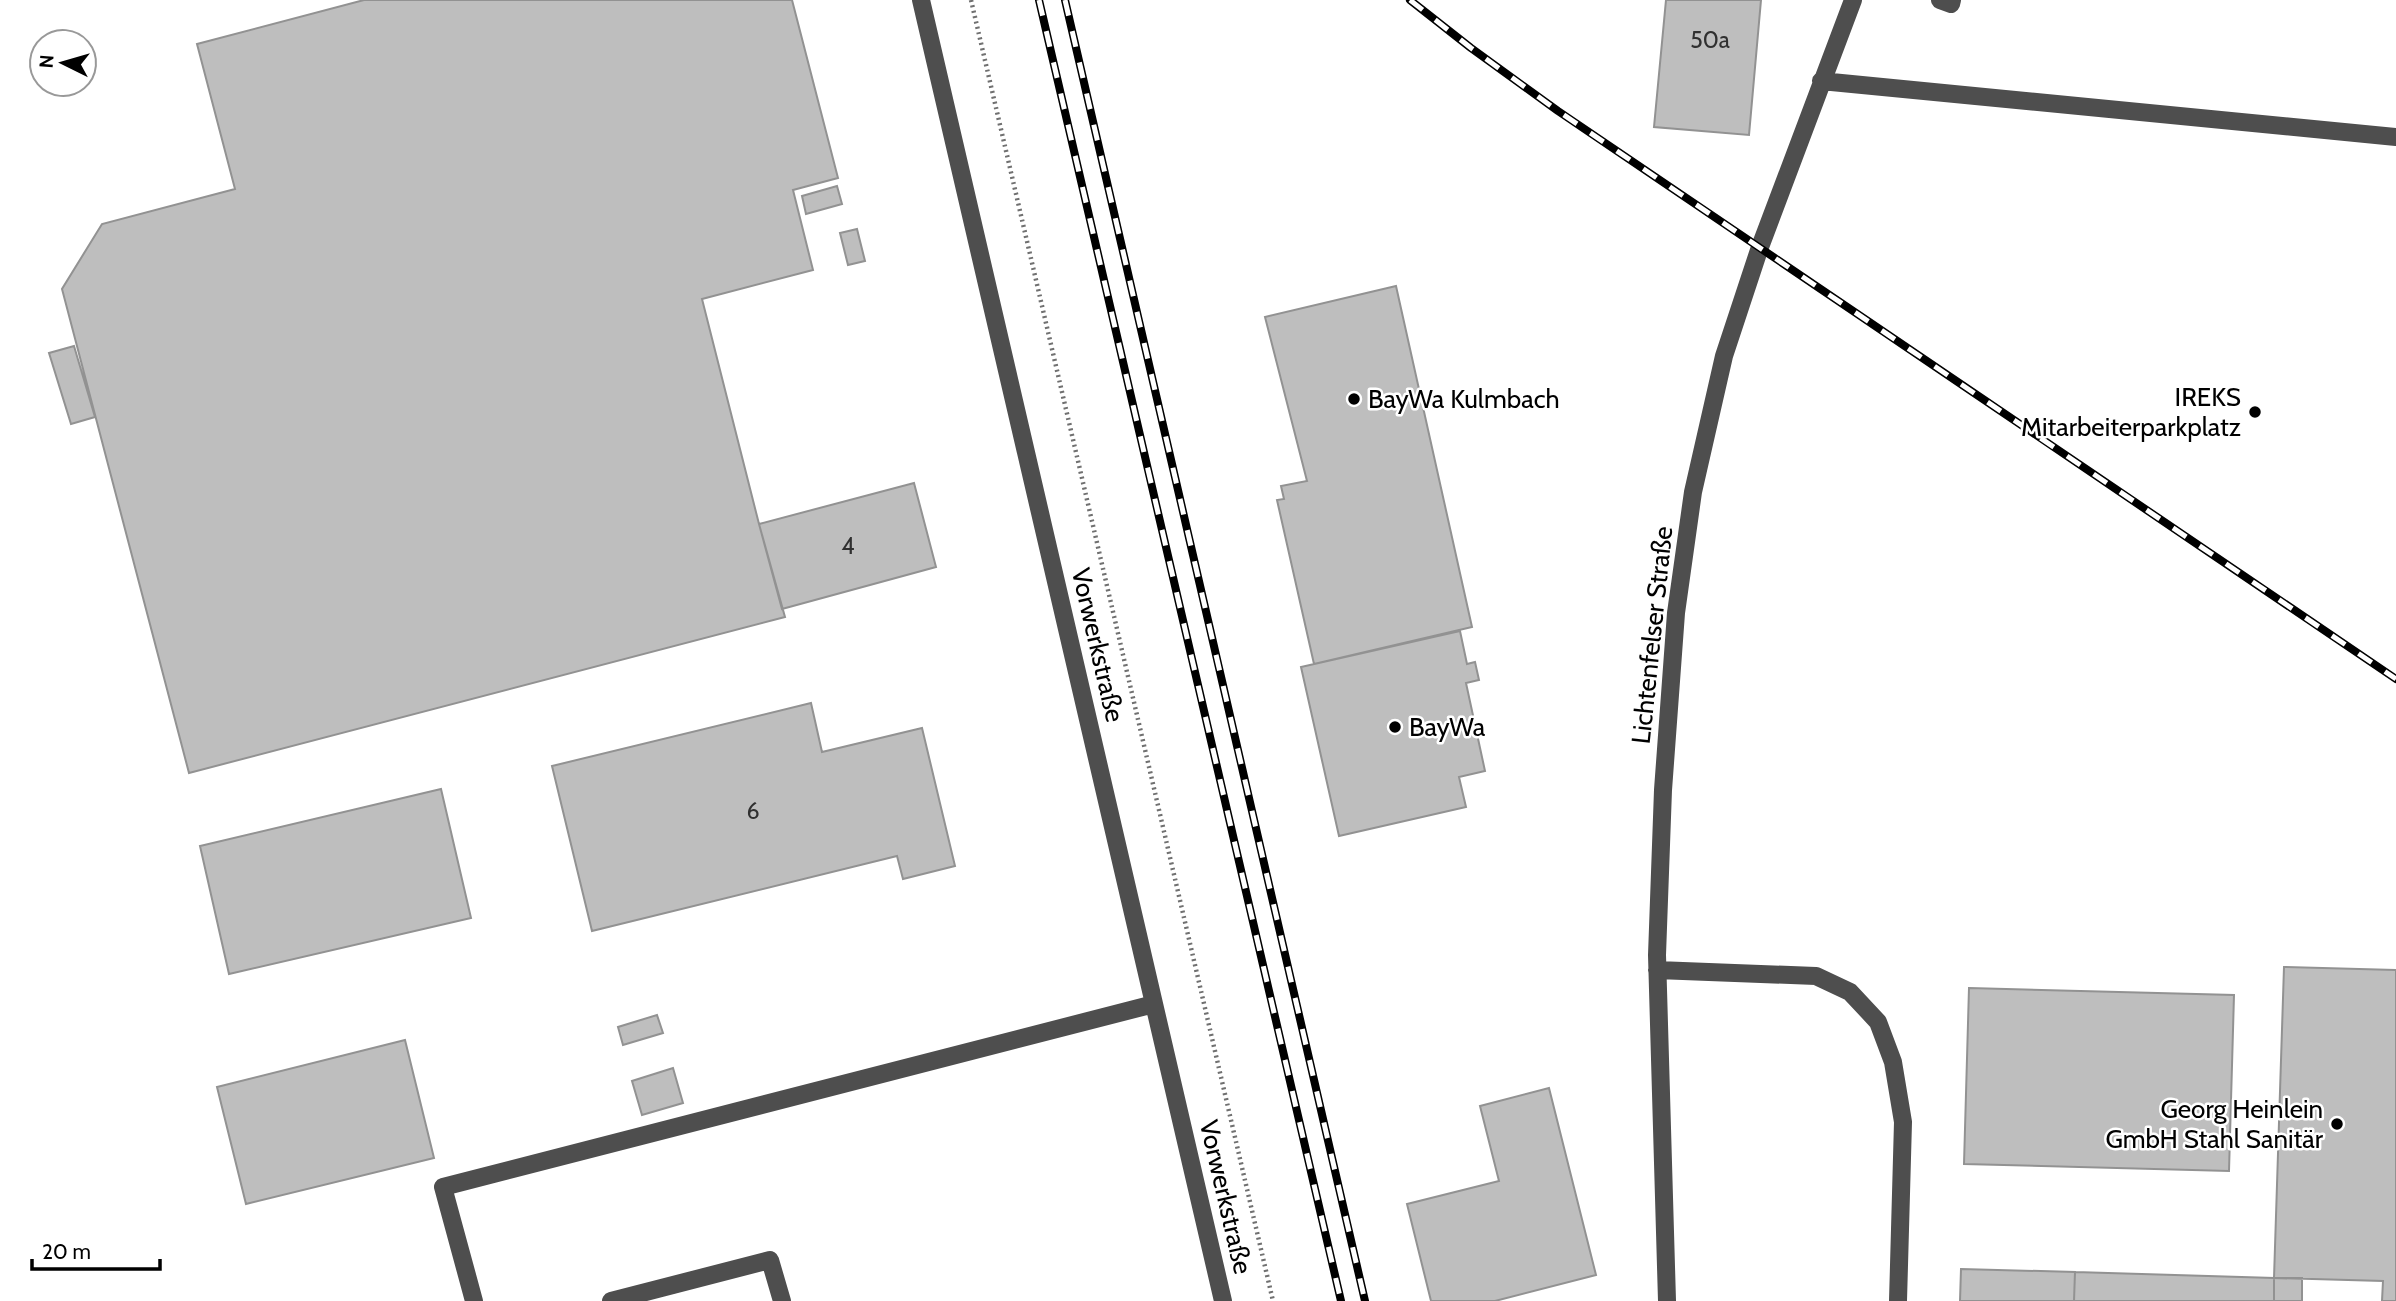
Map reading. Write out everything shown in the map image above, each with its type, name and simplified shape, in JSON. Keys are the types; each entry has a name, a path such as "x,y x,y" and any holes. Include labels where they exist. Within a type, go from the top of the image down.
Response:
{"street":[{"name":"Vorwerkstraße","path":"921,0 1223,1301"},
{"name":"Lichtenfelser Straße","path":"1667,1301 1657,970 1663,790 1676,613 1693,492 1724,356 1760,247 1853,0"},
{"path":"1940,0 1951,4 1952,0"},
{"path":"1821,81 2396,137"},
{"path":"1657,970 1816,976 1850,992 1878,1022 1893,1062 1903,1122 1898,1301"},
{"path":"474,1301 443,1187 1154,1004"},
{"path":"611,1301 770,1260 782,1301"}],"path":[{"path":"971,0 1273,1301"}],"building":[{"path":"364,0 792,0 838,178 793,190 813,270 702,299 785,617 189,773 62,289 102,224 235,189 197,44"},
{"path":"1666,0 1761,0 1749,135 1654,127"},
{"path":"837,186 842,204 806,214 802,196"},
{"path":"857,229 865,261 848,265 840,233"},
{"name":"BayWa Kulmbach","path":"1396,286 1472,627 1314,664 1277,500 1284,499 1281,486 1307,481 1265,317"},
{"path":"74,346 95,417 71,424 49,353"},
{"path":"914,483 936,567 782,609 759,524"},
{"name":"BayWa","path":"1460,631 1467,664 1475,662 1479,680 1466,683 1485,771 1459,777 1466,807 1339,836 1301,667"},
{"path":"811,703 822,752 922,728 955,866 903,879 897,856 592,931 552,766"},
{"path":"441,789 471,918 229,974 200,846"},
{"name":"Georg Heinlein GmbH Stahl Sanitär","path":"2284,967 2396,970 2396,1301 2382,1301 2383,1281 2274,1278"},
{"path":"1969,988 2234,995 2229,1171 1964,1164"},
{"path":"657,1015 663,1033 623,1045 618,1027"},
{"path":"405,1040 434,1158 246,1204 217,1087"},
{"path":"673,1068 683,1103 642,1115 632,1081"},
{"path":"1549,1088 1596,1275 1495,1301 1431,1301 1407,1204 1499,1181 1480,1106"},
{"path":"1961,1269 2075,1272 2074,1301 1960,1301"},
{"path":"2075,1272 2274,1278 2274,1301 2074,1301"},
{"path":"2274,1278 2302,1278 2302,1301 2274,1301"}],"railway":[{"path":"1039,0 1341,1301"},
{"path":"1065,0 1365,1301"},
{"path":"1410,0 1558,111 2396,679"}],"place":[{"name":"BayWa Kulmbach","path":"1354,399"},
{"name":"IREKS Mitarbeiterparkplatz","path":"2255,412"},
{"name":"BayWa","path":"1395,727"},
{"name":"Georg Heinlein GmbH Stahl Sanitär","path":"2337,1124"}]}
